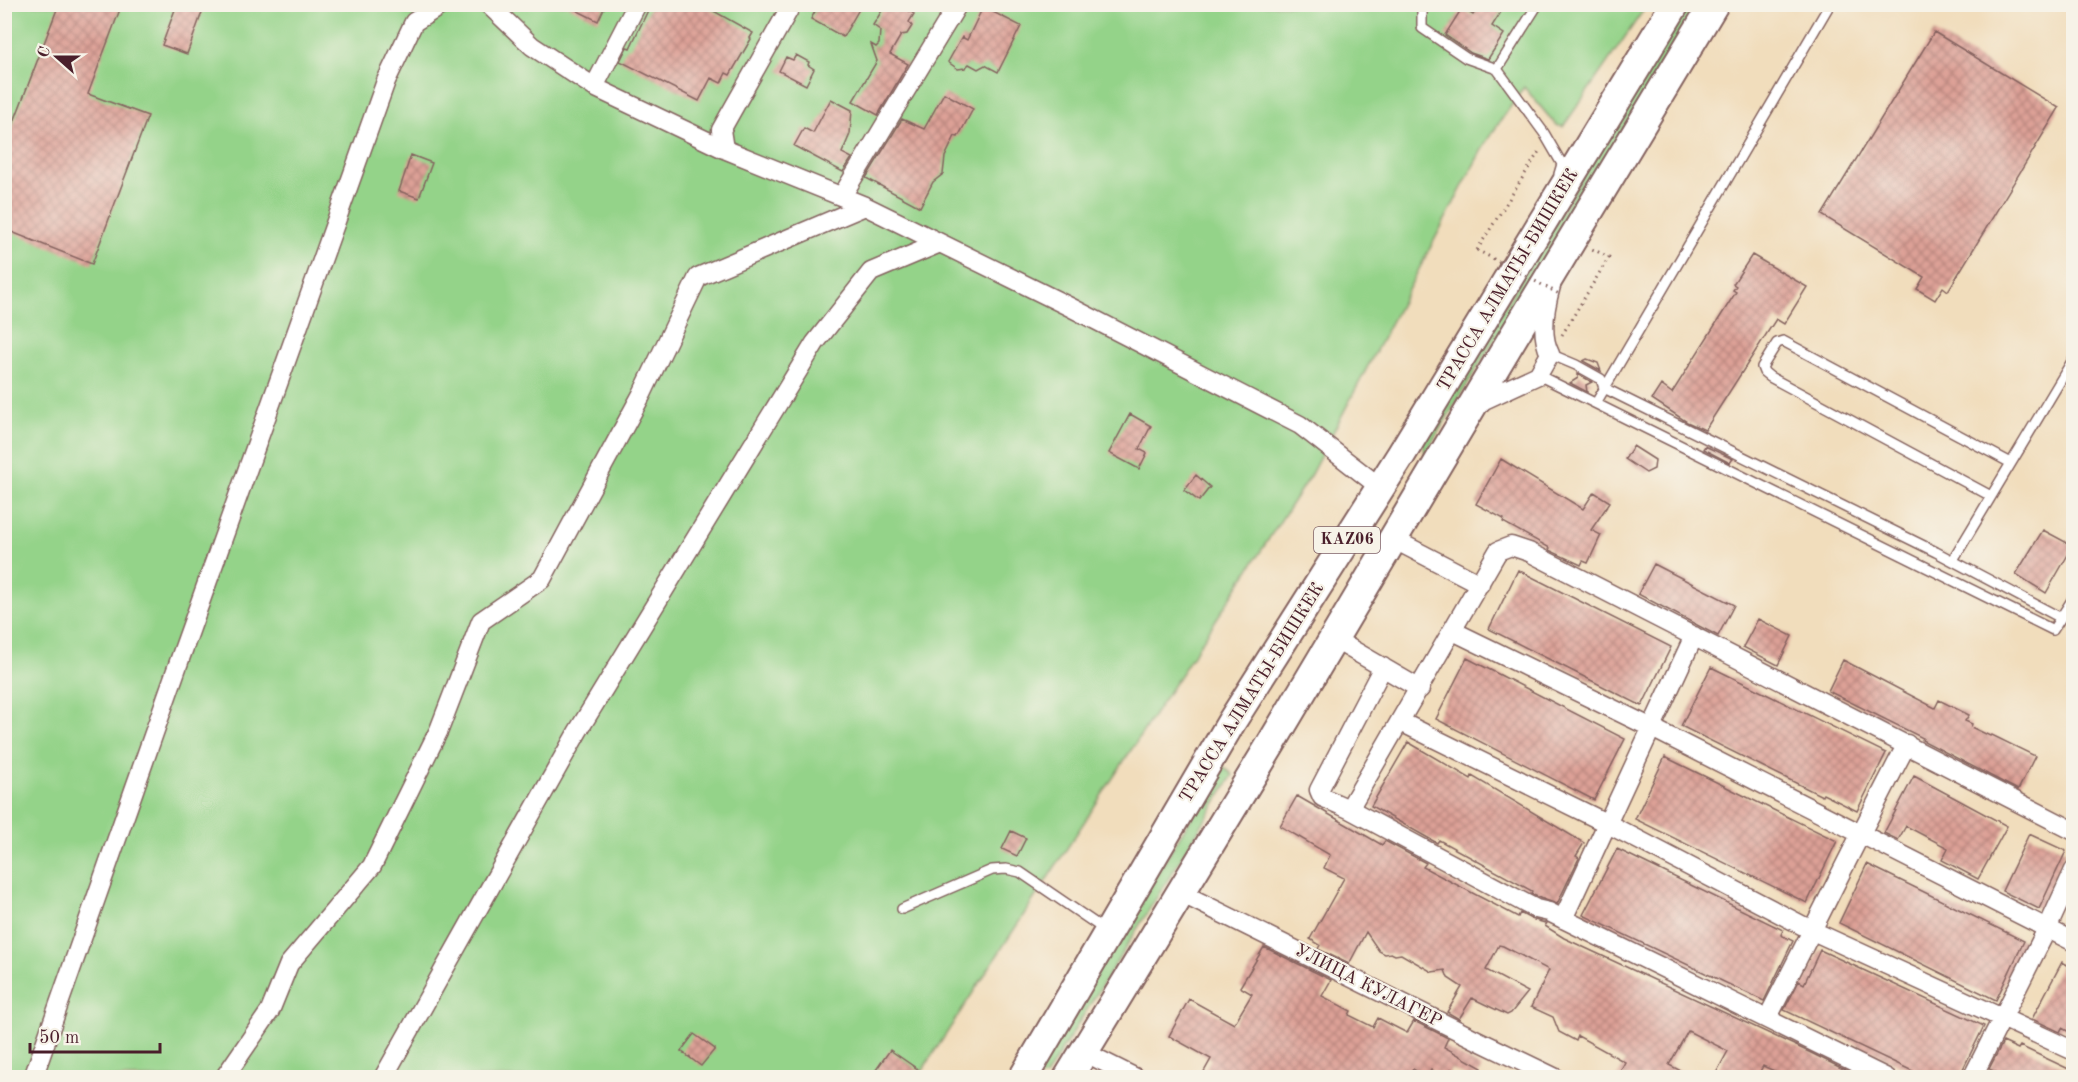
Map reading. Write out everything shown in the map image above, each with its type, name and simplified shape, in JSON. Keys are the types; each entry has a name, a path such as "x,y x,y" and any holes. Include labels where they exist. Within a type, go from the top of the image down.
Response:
{"highway":[{"name":"ТРАССА АЛМАТЫ-БИШКЕК","path":"1023,1077 1232,721 1381,488 1675,4"},
{"name":"ТРАССА АЛМАТЫ-БИШКЕК","path":"1068,1077 1271,744 1714,4"},
{"path":"1232,721 1271,744"}],"street":[{"path":"33,1077 386,81 414,22 443,4"},
{"path":"488,4 532,46 594,87 724,149 865,206 1300,425 1381,488"},
{"path":"594,87 636,4"},
{"path":"724,149 721,130 792,4"},
{"path":"842,196 958,4"},
{"path":"224,1077 270,1011 289,964 372,866 439,730 481,621 542,579 642,394 698,277 865,206"},
{"path":"383,1077 578,731 815,343 871,272 940,243"},
{"path":"1466,416 1484,400 1538,375 1550,354 1544,343 1547,299 1557,264"},
{"path":"1393,539 1480,584"},
{"path":"1349,809 1420,689 1497,551 1511,546 1529,552 2073,831"},
{"path":"1453,631 1652,728 2073,942"},
{"path":"1563,919 1694,636"},
{"path":"1334,639 1420,689"},
{"path":"1383,667 1319,790 1322,797 1349,809 1536,909 1549,912 1887,1077"},
{"path":"1401,722 1608,824 1813,931 2073,1051"},
{"path":"1767,1019 1907,744"},
{"path":"1972,1077 2047,929 2073,870"},
{"name":"УЛИЦА КУЛАГЕР","path":"1181,893 1556,1077"},
{"path":"1084,1052 1136,1077"}],"lane":[{"path":"1422,4 1422,28 1466,58 1497,69 1547,139 1562,164 1553,205"},
{"path":"1497,69 1538,4"},
{"path":"1596,403 1830,4"},
{"path":"1991,496 1770,377 1762,367 1777,343 1783,341 2011,463"},
{"path":"1550,354 1601,379 1604,388 1953,560 2061,618"},
{"path":"1953,560 2073,358"},
{"path":"1538,375 2053,630 2073,597"},
{"path":"902,909 992,870 1006,869 1020,872 1107,932"}],"path":[{"path":"1547,139 1477,250 1561,295"},
{"path":"1550,354 1609,257 1590,248"}],"green space":[{"path":"5,5 1641,5 1643,11 1563,127 1556,125 1524,87 1486,142 1311,474 918,1077 5,1078"},
{"path":"1686,5 1698,5 1425,454 1423,442"},
{"path":"1223,766 1233,775 1045,1077 1031,1078"}],"building":[{"path":"59,4 122,4 88,94 148,116 92,264 4,229 4,148"},
{"path":"177,4 205,4 187,54 162,45"},
{"path":"564,4 606,4 598,21"},
{"path":"651,4 713,4 710,9 753,33 730,75 726,73 721,83 711,78 699,101 620,61 627,47 630,48"},
{"path":"819,4 862,4 843,37 811,19"},
{"path":"886,4 899,4 914,14 909,22 912,26 907,34 901,35 890,54 908,64 878,115 853,101 877,61 871,44 876,47 879,44 880,30 873,25"},
{"path":"1480,4 1506,4 1492,26 1504,34 1488,59 1471,53 1445,35 1462,8 1473,15"},
{"path":"983,7 1021,26 998,72 985,65 978,69 969,64 965,68 958,69 948,62 962,37 967,40"},
{"path":"1934,32 2059,108 1948,291 1943,287 1935,300 1917,289 1924,277 1822,215"},
{"path":"796,55 809,62 808,65 814,69 806,85 779,71 786,57 793,60"},
{"path":"944,93 973,109 958,137 955,136 945,157 943,174 933,182 920,207 866,178 902,119 924,129"},
{"path":"831,99 852,110 850,134 842,153 852,158 843,172 794,146 804,128 813,133"},
{"path":"411,155 432,163 419,198 399,191"},
{"path":"1752,255 1807,287 1784,324 1776,319 1705,430 1687,422 1652,399 1661,385 1672,393 1736,292 1733,290 1736,286 1733,284"},
{"path":"1587,359 1598,363 1601,371 1583,361"},
{"path":"1578,374 1592,382 1586,385 1587,392 1570,383 1578,378"},
{"path":"1130,414 1151,426 1139,449 1147,453 1139,469 1109,453"},
{"path":"1633,446 1655,460 1654,469 1646,473 1625,459"},
{"path":"1705,446 1733,459 1730,463 1703,449"},
{"path":"1501,459 1583,509 1594,492 1610,502 1591,530 1601,535 1588,563 1583,561 1581,565 1549,550 1550,548 1503,522 1504,519 1476,504"},
{"path":"1196,475 1210,487 1199,501 1184,490"},
{"path":"2043,530 2073,546 2046,593 2016,574"},
{"path":"1654,564 1734,605 1718,636 1638,594"},
{"path":"1518,570 1671,647 1642,706 1489,629"},
{"path":"1758,619 1792,636 1778,665 1743,647"},
{"path":"1467,658 1625,739 1594,800 1436,719"},
{"path":"1843,660 1935,708 1939,700 1969,715 1965,721 1972,724 1971,727 2035,756 2018,790 1922,740 1923,738 1828,691"},
{"path":"1711,667 1886,753 1857,811 1681,726"},
{"path":"1408,742 1471,779 1472,776 1584,843 1576,856 1579,858 1557,904 1531,894 1532,891 1439,840 1437,843 1371,806"},
{"path":"1665,757 1837,841 1807,903 1635,819"},
{"path":"1914,776 2007,826 1978,879 1942,860 1948,848 1906,826 1898,840 1884,833"},
{"path":"1297,796 1382,845 1385,841 1426,863 1423,867 1518,917 1520,913 1531,919 1547,923 1545,926 1564,938 1859,1077 1788,1077 1763,1066 1757,1077 1714,1077 1728,1051 1688,1031 1669,1065 1693,1077 1617,1077 1625,1062 1578,1036 1576,1041 1559,1032 1553,1017 1531,1007 1549,970 1503,946 1499,945 1486,970 1528,992 1507,1015 1472,998 1459,1019 1447,1012 1462,987 1448,978 1445,970 1432,972 1401,954 1385,954 1379,951 1366,932 1349,964 1318,949 1320,945 1310,939 1344,878 1324,868 1330,855 1280,826"},
{"path":"1011,831 1026,838 1017,856 1002,849"},
{"path":"2029,834 2066,851 2039,909 2002,891"},
{"path":"1617,849 1783,930 1781,935 1793,941 1764,1001 1583,915"},
{"path":"1867,864 2024,941 1996,1000 1839,923"},
{"path":"1264,947 1331,980 1322,996 1351,1011 1349,1015 1373,1027 1378,1018 1407,1033 1414,1021 1448,1038 1444,1047 1482,1068 1477,1077 1467,1077 1451,1069 1447,1077 1431,1070 1427,1077 1413,1069 1408,1077 1201,1077 1211,1059 1169,1036 1189,999 1234,1024 1252,994 1240,987"},
{"path":"1820,950 1984,1026 1959,1077 1925,1077 1784,1010 1799,981 1804,984"},
{"path":"2062,962 2073,968 2073,1034 2062,1028 2060,1032 2032,1019"},
{"path":"694,1034 715,1049 701,1066 681,1051"},
{"path":"2003,1042 2018,1049 2020,1046 2073,1071 2073,1077 2006,1077 1989,1069"},
{"path":"890,1050 929,1077 871,1077"}]}
